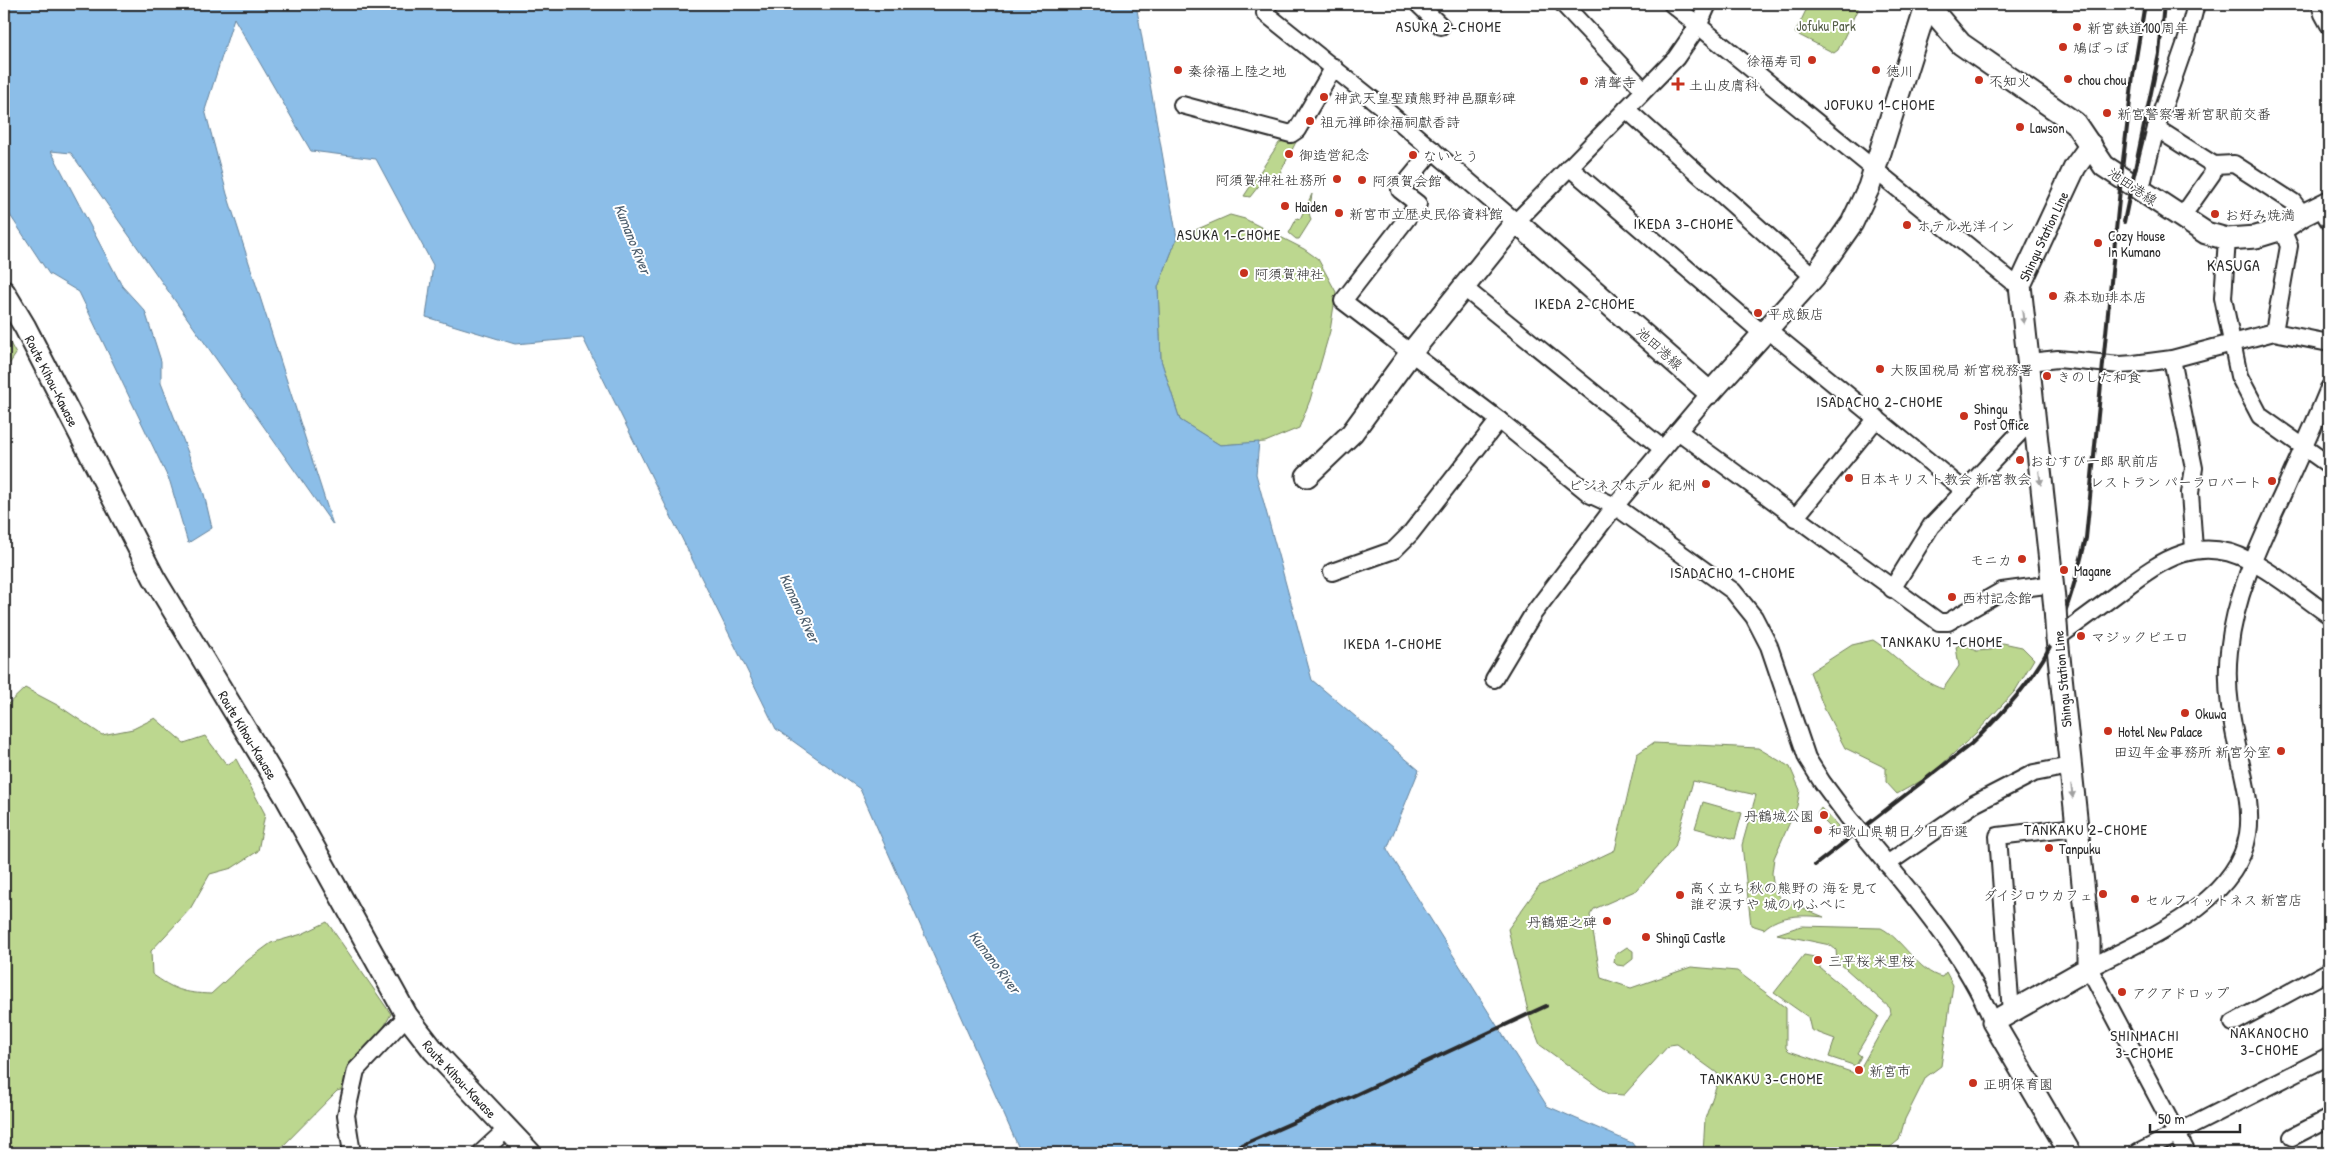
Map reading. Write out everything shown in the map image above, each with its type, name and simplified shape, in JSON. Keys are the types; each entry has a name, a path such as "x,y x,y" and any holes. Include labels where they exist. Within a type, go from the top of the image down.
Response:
{"main road":[{"name":"池田港線","path":"1516,222 1710,393 1814,277 1852,223 1863,203 1927,4 1961,44 2075,123 2104,166 2206,233 2227,239 2256,237 2282,229 2320,211"},
{"name":"Shingu Station Line","path":"2089,968 2089,940 2020,285 2075,167 2091,145"},
{"path":"1306,476 1352,433 1410,354 1516,222"},
{"name":"Route Kihou-Kawase","path":"4,292 154,578 286,796 407,1016 434,1050 530,1153"},
{"path":"2070,1153 2002,1018 2089,968"}],"street":[{"path":"1269,4 1265,12 1433,150 1516,222 1684,50 1708,4"},
{"path":"1418,4 1441,26"},
{"path":"1563,4 1644,90"},
{"path":"1672,4 1873,170 2011,281 2020,285"},
{"path":"2139,190 2156,128 2187,39 2196,4"},
{"path":"2320,4 2329,25"},
{"path":"1182,105 1291,134 1297,130 1334,68"},
{"path":"1626,109 1814,277"},
{"path":"2156,128 2214,165 2234,164 2293,202 2320,211"},
{"path":"1433,150 1400,190 1418,204 1343,301 1410,354 1499,420 1591,496 1615,506 1733,591 1754,617 1769,646 1807,758 1822,782 1936,925 1974,982 2002,1018"},
{"path":"2181,218 2212,174 2214,165"},
{"path":"1569,167 1765,332 1877,418 1966,491"},
{"path":"2274,332 2289,246 2282,229"},
{"path":"2227,239 2223,298 2239,376 2260,416 2329,464"},
{"path":"1463,287 1663,449"},
{"path":"2029,362 2058,359 2120,365 2172,359 2274,332 2329,343"},
{"path":"2172,359 2194,468 2190,493 2194,550"},
{"path":"2188,1153 2089,968 2180,920 2202,904 2226,880 2242,852 2248,836 2249,814 2233,729 2227,681 2234,620 2252,561 2329,388"},
{"path":"1494,678 1532,614 1615,506 1710,393"},
{"path":"1795,518 1877,418"},
{"path":"1332,572 1394,550 1410,534 1499,420"},
{"path":"1892,589 1931,526 2023,429 2034,427"},
{"path":"1678,431 1939,622 1948,622 2002,591 2053,584"},
{"path":"2057,638 2154,565 2172,556 2194,550 2232,553 2252,561 2329,615"},
{"path":"1887,864 1974,804 2034,773 2070,766"},
{"path":"2002,1018 1998,836 2076,827"},
{"path":"2233,1023 2329,971"},
{"path":"352,1153 346,1115 356,1070 407,1016"},
{"path":"2138,1153 2329,1056"},
{"path":"2292,1137 2329,1118"},
{"path":"481,1153 507,1130"}],"green space":[{"name":"Jofuku Park","path":"1809,4 1860,4 1838,50 1834,53 1795,33"},
{"path":"1292,137 1296,142 1275,183 1261,183 1250,197 1244,196 1279,143"},
{"path":"1312,194 1309,213 1311,220 1299,239 1296,239 1289,233 1297,218 1300,219"},
{"name":"阿須賀神社","path":"1230,215 1245,219 1304,249 1318,259 1336,292 1330,331 1310,400 1299,428 1265,442 1220,445 1180,420 1161,360 1158,287 1177,238"},
{"path":"4,332 16,354 4,372"},
{"path":"1873,640 1916,674 1943,689 1959,666 1956,647 1964,642 1976,651 1991,650 2003,643 2022,647 2034,659 2015,691 1977,732 1928,777 1897,794 1886,782 1886,768 1845,748 1824,708 1810,672 1852,645"},
{"path":"25,688 59,706 102,735 133,729 155,718 184,743 205,736 227,765 236,759 265,814 258,851 232,868 210,874 190,909 151,951 152,974 180,990 211,994 248,960 271,943 302,934 327,922 391,1014 363,1065 355,1086 337,1091 276,1153 4,1153 4,708"},
{"path":"1653,743 1758,748 1790,767 1800,790 1797,806 1774,858 1772,873 1774,892 1783,900 1824,917 1800,916 1784,918 1764,929 1751,925 1742,845 1756,795 1693,781 1675,847 1637,890 1594,909 1590,915 1601,978 1631,988 1691,967 1737,971 1786,1008 1786,1048 1789,1051 1857,1074 1891,1014 1890,1008 1837,961 1836,950 1830,945 1777,934 1801,926 1881,928 1896,939 1926,969 1942,977 1946,972 1953,985 1941,1066 1926,1077 1905,1119 1899,1140 1883,1153 1703,1153 1705,1119 1719,1079 1717,1073 1677,1044 1669,1045 1624,1095 1608,1094 1540,1045 1530,1019 1508,929 1539,886 1615,850 1637,754"},
{"path":"1703,802 1742,813 1735,839 1695,828"},
{"path":"1821,808 1838,826 1834,831 1817,814"},
{"path":"1627,947 1633,951 1633,959 1624,966 1617,965 1614,962 1615,955"},
{"path":"1804,955 1820,958 1820,968 1879,1016 1857,1053 1861,1056 1856,1066 1829,1057 1835,1039 1811,1030 1808,1017 1774,993"}],"water":[{"name":"Kumano River","path":"4,4 1136,4 1177,238 1158,287 1161,360 1180,420 1220,445 1259,442 1256,474 1312,680 1419,770 1387,849 1547,1106 1632,1143 1639,1153 1021,1153 860,789 776,729 583,338 515,344 426,317 433,265 376,159 311,151 234,18 205,110 227,194 333,525 71,153 51,151 122,286 145,311 161,361 161,383 204,494 212,528 188,543 170,482 79,292 49,274 4,206"}],"railway":[{"path":"1815,865 1980,736 2027,683 2044,658 2060,625 2072,591 2086,538 2122,169 2133,76 2145,4"},
{"path":"2124,222 2159,54 2164,4"},
{"path":"1224,1153 1355,1095 1546,1006"}],"place":[{"name":"新宮鉄道100周年","path":"2077,27"},
{"name":"鳩ぽっぽ","path":"2063,47"},
{"name":"徐福寿司","path":"1812,60"},
{"name":"秦徐福上陸之地","path":"1178,70"},
{"name":"徳川","path":"1876,70"},
{"name":"chou chou","path":"2068,79"},
{"name":"不知火","path":"1979,80"},
{"name":"清聲寺","path":"1584,81"},
{"name":"土山皮膚科","path":"1678,84"},
{"name":"神武天皇聖蹟熊野神邑顯彰碑","path":"1324,97"},
{"name":"新宮警察署新宮駅前交番","path":"2107,113"},
{"name":"祖元禅師徐福祠獻香詩","path":"1310,121"},
{"name":"Lawson","path":"2020,127"},
{"name":"御造営紀念","path":"1289,154"},
{"name":"ないとう","path":"1413,155"},
{"name":"阿須賀神社社務所","path":"1337,179"},
{"name":"阿須賀会館","path":"1362,180"},
{"name":"Haiden","path":"1285,206"},
{"name":"新宮市立歴史民俗資料館","path":"1339,213"},
{"name":"お好み焼満","path":"2215,214"},
{"name":"ホテル光洋イン","path":"1907,225"},
{"name":"Cozy House In Kumano","path":"2098,243"},
{"name":"阿須賀神社","path":"1244,273"},
{"name":"森本珈琲本店","path":"2053,296"},
{"name":"平成飯店","path":"1758,313"},
{"name":"大阪国税局 新宮税務署","path":"1880,369"},
{"name":"きのした和食","path":"2047,376"},
{"name":"Shingu Post Office","path":"1964,416"},
{"name":"おむすび一郎 駅前店","path":"2020,460"},
{"name":"日本キリスト教会 新宮教会","path":"1849,478"},
{"name":"レストラン パーラロバート","path":"2272,481"},
{"name":"ビジネスホテル 紀州","path":"1706,484"},
{"name":"モニカ","path":"2022,559"},
{"name":"Magane","path":"2064,570"},
{"name":"西村記念館","path":"1952,597"},
{"name":"マジックピエロ","path":"2081,636"},
{"name":"Okuwa","path":"2185,713"},
{"name":"Hotel New Palace","path":"2108,731"},
{"name":"田辺年金事務所 新宮分室","path":"2281,751"},
{"name":"丹鶴城公園","path":"1824,815"},
{"name":"和歌山県朝日夕日百選","path":"1818,830"},
{"name":"Tanpuku","path":"2049,848"},
{"name":"ダイジロウカフェ","path":"2103,894"},
{"name":"高く立ち 秋の熊野の 海を見て 誰ぞ涙すや 城のゆふべに","path":"1680,895"},
{"name":"セルフィットネス 新宮店","path":"2135,899"},
{"name":"丹鶴姫之碑","path":"1607,921"},
{"name":"Shingū Castle","path":"1646,937"},
{"name":"三平桜 米里桜","path":"1818,960"},
{"name":"アクアドロップ","path":"2122,992"},
{"name":"新宮市","path":"1859,1070"},
{"name":"正明保育園","path":"1973,1083"}],"district":[{"name":"ASUKA 2-CHOME","path":"1449,26"},
{"name":"JOFUKU 1-CHOME","path":"1880,104"},
{"name":"IKEDA 3-CHOME","path":"1684,223"},
{"name":"ASUKA 1-CHOME","path":"1229,234"},
{"name":"KASUGA","path":"2234,265"},
{"name":"IKEDA 2-CHOME","path":"1585,303"},
{"name":"ISADACHO 2-CHOME","path":"1880,401"},
{"name":"ISADACHO 1-CHOME","path":"1733,572"},
{"name":"TANKAKU 1-CHOME","path":"1942,641"},
{"name":"IKEDA 1-CHOME","path":"1393,643"},
{"name":"TANKAKU 2-CHOME","path":"2086,829"},
{"name":"NAKANOCHO 3-CHOME","path":"2270,1040"},
{"name":"SHINMACHI 3-CHOME","path":"2145,1044"},
{"name":"TANKAKU 3-CHOME","path":"1762,1078"}]}
